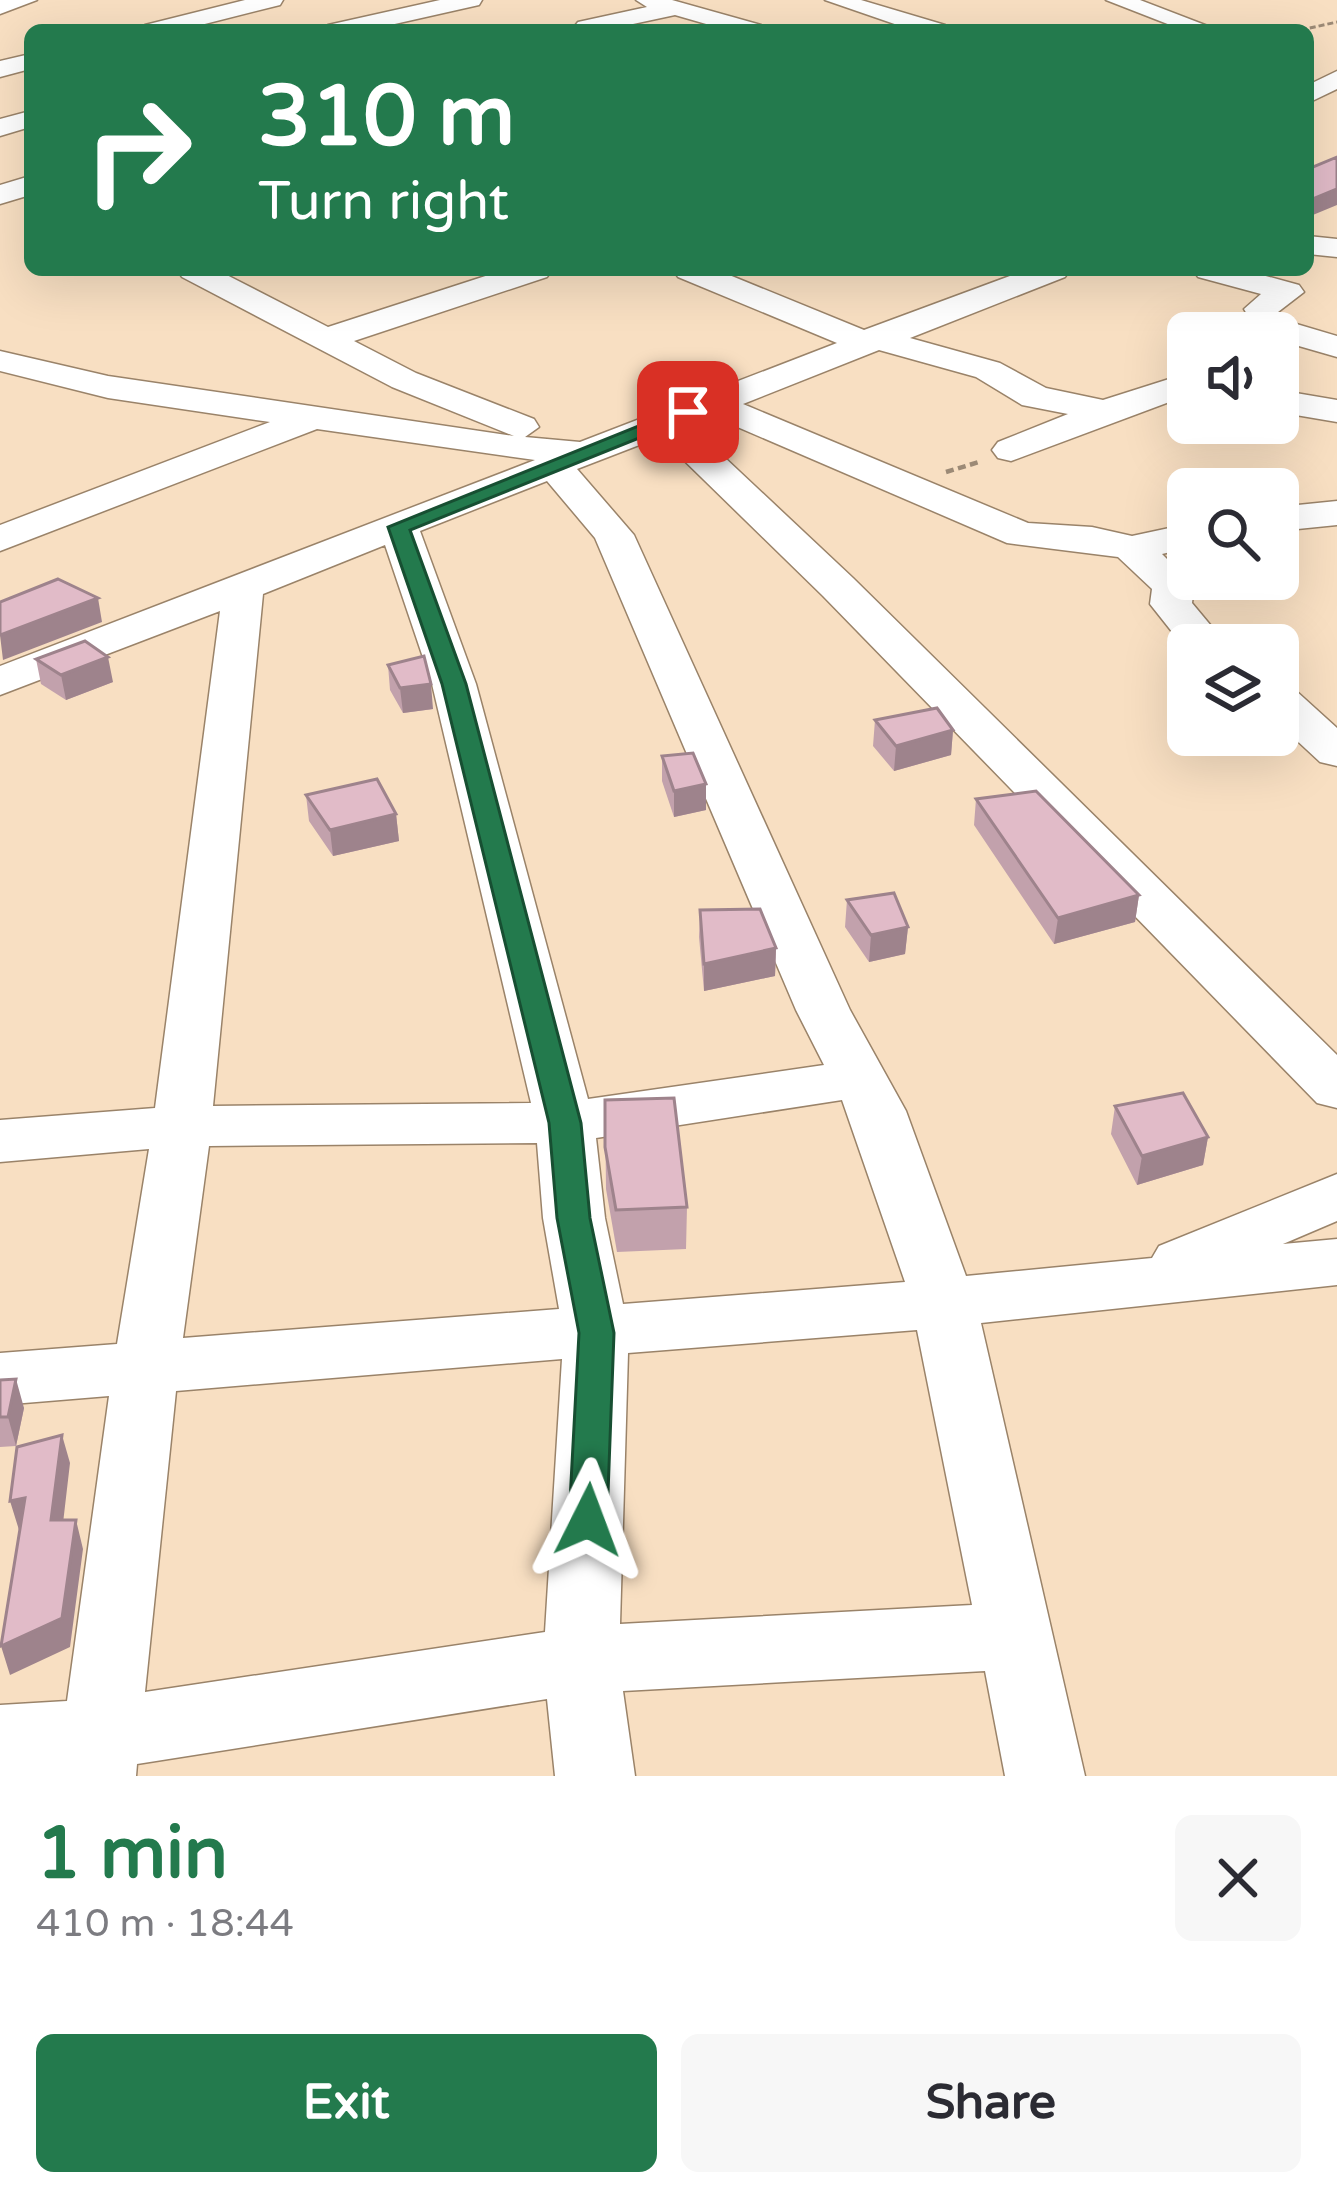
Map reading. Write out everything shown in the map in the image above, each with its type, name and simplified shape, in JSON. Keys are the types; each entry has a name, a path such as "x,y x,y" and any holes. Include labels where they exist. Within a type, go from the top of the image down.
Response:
{"street":[{"path":"0,7 26,0"},
{"path":"177,24 272,0"},
{"path":"363,24 471,0"},
{"path":"647,0 732,24"},
{"path":"836,0 917,24"},
{"path":"1118,0 1188,24"},
{"path":"606,24 676,8"},
{"path":"205,276 404,380 568,458 614,535 857,1079 878,1112 944,1303 1045,1776"},
{"path":"326,339 518,276"},
{"path":"703,276 867,340 989,344 1034,398 1107,411"},
{"path":"0,682 1033,276"},
{"path":"989,344 1037,276"},
{"path":"1294,276 1260,309 1270,327 1337,347"},
{"path":"0,361 108,387 568,458"},
{"path":"1011,450 1167,391"},
{"path":"711,403 1021,535 1092,539 1132,548 1167,540"},
{"path":"1299,405 1337,411"},
{"path":"0,538 311,419"},
{"path":"664,421 838,587 1337,1089"},
{"path":"1299,517 1337,513"},
{"path":"399,527 454,684 565,1123 574,1218 596,1333 581,1660 596,1776"},
{"path":"1132,548 1173,586 1171,604 1188,624"},
{"path":"98,1755 146,1366 182,1126 243,590"},
{"path":"1299,718 1337,752"},
{"path":"0,1141 182,1126 565,1123 857,1079"},
{"path":"1131,1283 1337,1196"},
{"path":"0,1378 944,1303 1337,1262"},
{"path":"0,1741 98,1755 581,1660 1016,1636"}],"path":[{"path":"902,484 1011,450"}],"building":[{"path":"1337,157 1337,189 1314,199 1314,167"},
{"path":"58,579 98,598 0,635 0,602"},
{"path":"85,641 108,657 61,675 36,659"},
{"path":"424,656 431,684 400,688 388,665"},
{"path":"937,708 953,730 896,746 875,720"},
{"path":"693,753 706,784 674,791 662,756"},
{"path":"377,779 396,814 330,830 306,795"},
{"path":"1036,791 1139,895 1058,918 976,799"},
{"path":"894,893 908,927 871,935 847,900"},
{"path":"760,909 776,948 704,964 700,910"},
{"path":"1183,1093 1208,1137 1142,1156 1115,1106"},
{"path":"674,1098 687,1207 616,1210 605,1147 605,1100"},
{"path":"16,1379 8,1417 0,1417 0,1380"},
{"path":"62,1435 51,1520 76,1520 62,1618 1,1646 25,1498 10,1501 17,1447"}],"route":[{"path":"588,1520 596,1333 574,1218 565,1123 454,684 399,527 688,412"}]}
